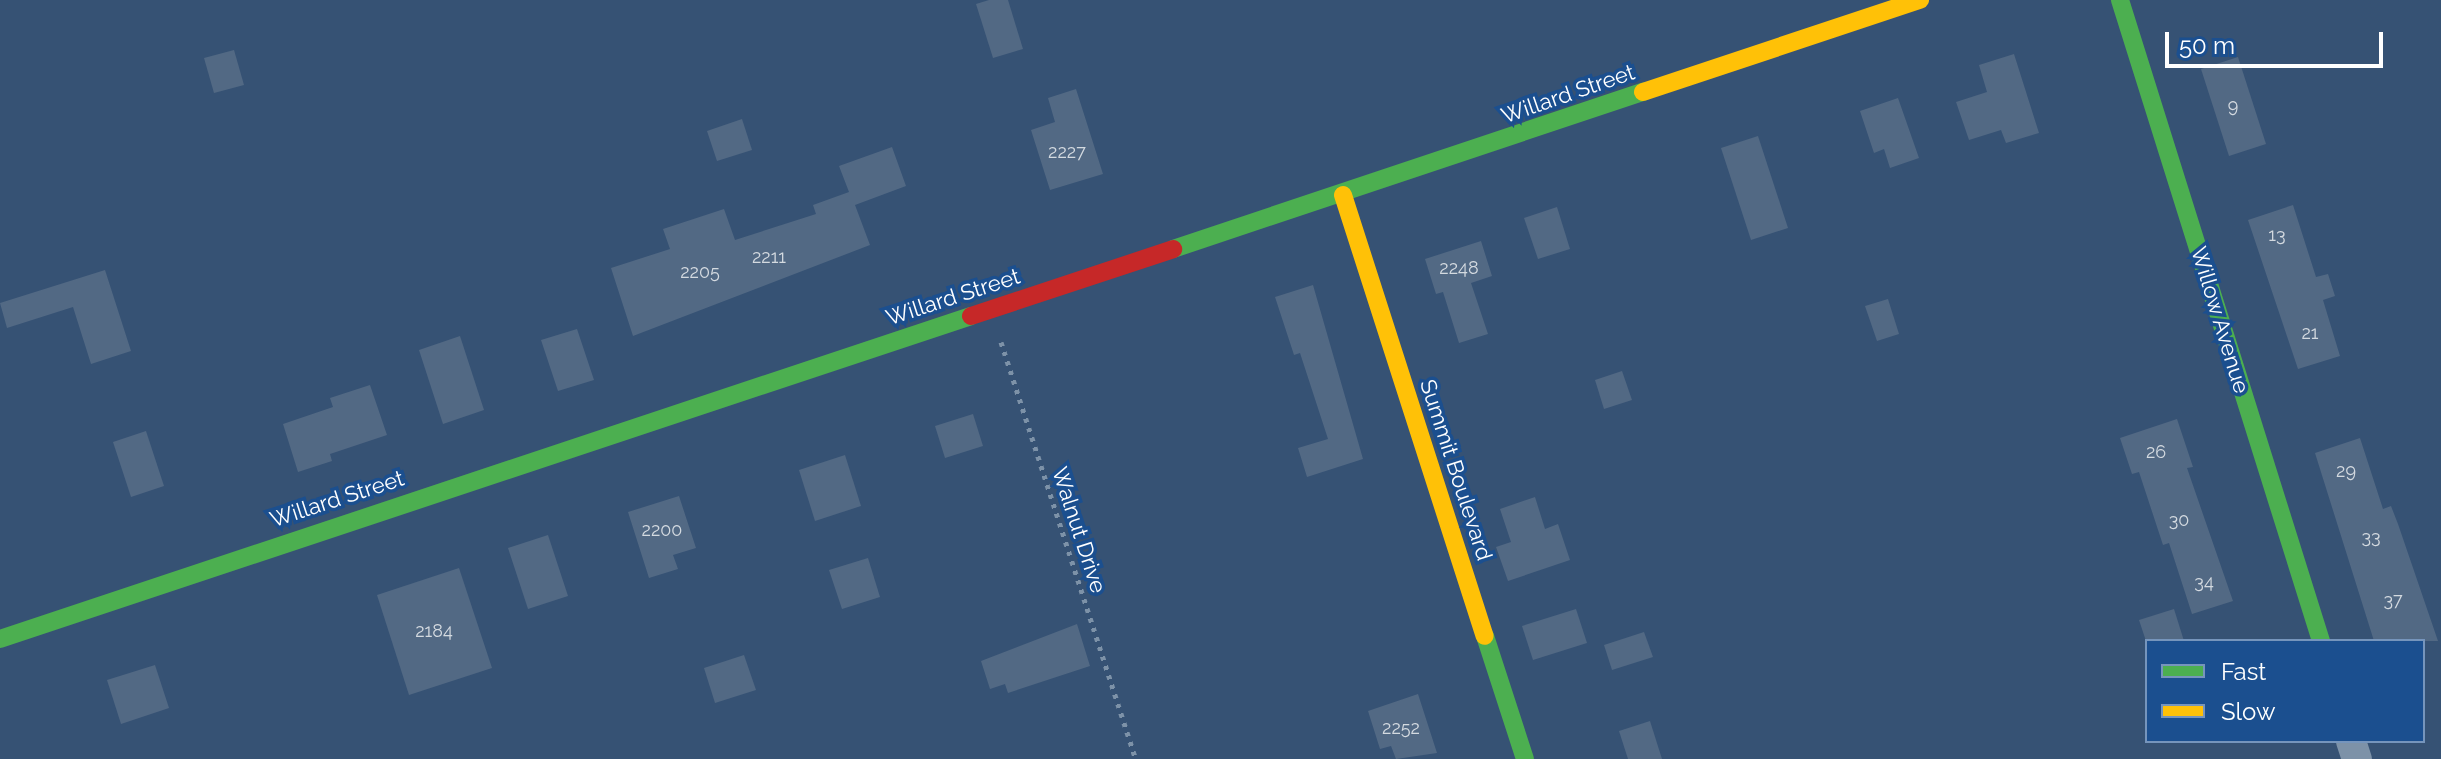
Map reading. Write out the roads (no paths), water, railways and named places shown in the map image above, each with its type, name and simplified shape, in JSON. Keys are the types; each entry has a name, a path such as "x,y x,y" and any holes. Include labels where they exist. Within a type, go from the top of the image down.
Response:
{"street":[{"name":"Willard Street","path":"0,639 1343,195 1920,0"},
{"name":"Willow Avenue","path":"2120,0 2320,639"},
{"name":"Summit Boulevard","path":"1343,195 1525,759"}]}
